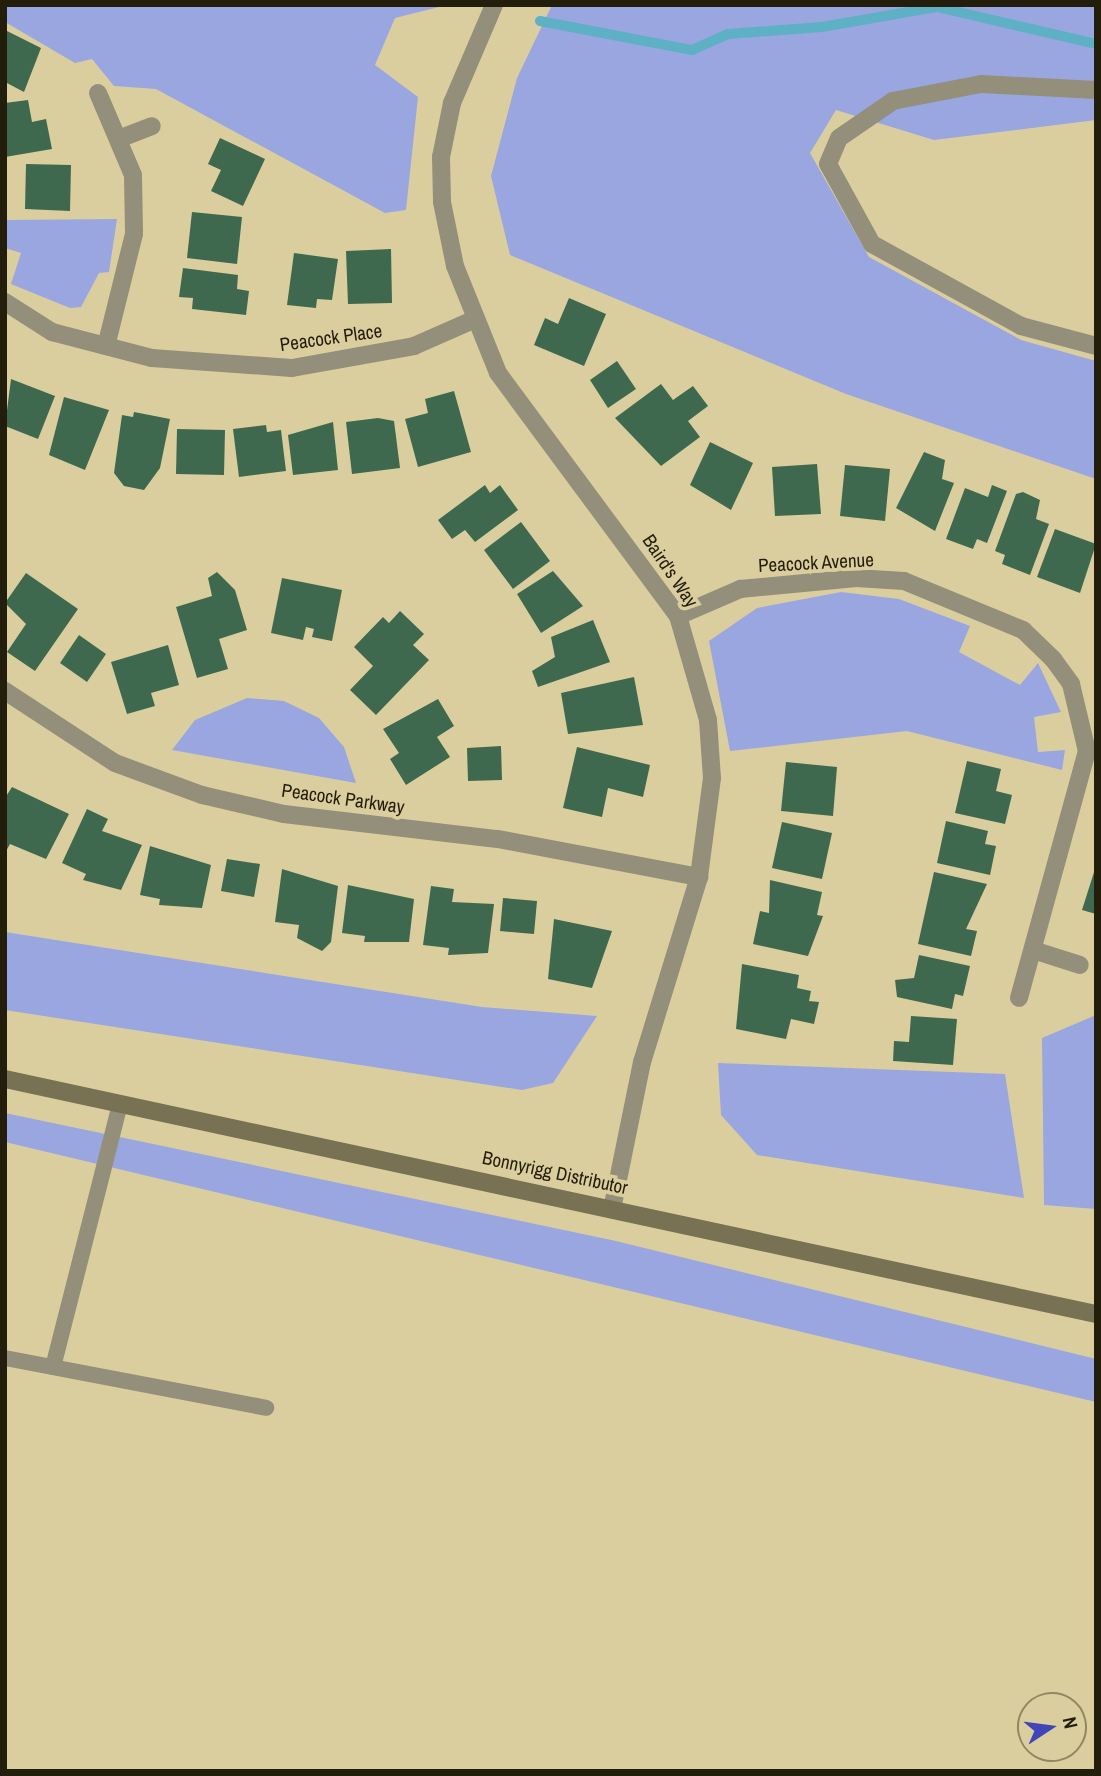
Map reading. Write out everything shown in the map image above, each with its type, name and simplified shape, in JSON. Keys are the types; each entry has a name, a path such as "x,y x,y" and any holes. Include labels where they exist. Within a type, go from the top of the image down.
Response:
{"main road":[{"name":"Bonnyrigg Distributor","path":"5,1079 613,1205 1096,1314"}],"street":[{"name":"Baird's Way","path":"494,5 452,103 442,157 442,202 473,320 530,421 678,616 708,720 712,778 699,877 642,1062 613,1205"},
{"path":"1096,90 982,84 893,101 839,138 828,164 872,244 1021,326 1096,346"},
{"path":"98,93 121,138 133,175 134,234 106,346"},
{"path":"121,138 152,126"},
{"name":"Peacock Place","path":"5,302 52,332 152,358 292,368 414,346 473,320"},
{"name":"Peacock Avenue","path":"678,616 740,589 856,578 904,581 981,609 1023,630 1043,649 1071,684 1087,751 1019,998"},
{"name":"Peacock Parkway","path":"5,691 115,764 202,795 284,814 498,839 699,877"},
{"path":"1033,950 1080,965"}],"lane":[{"path":"53,1367 120,1104"},
{"path":"5,1358 266,1408"}],"shaded area":[{"path":"5,5 447,5 395,18 375,65 418,97 406,210 385,213 156,89 114,86 92,59 75,63 5,22"},
{"path":"552,5 1096,5 1096,120 934,140 836,110 810,153 869,257 1021,340 1096,361 1096,479 846,394 510,255 491,176 517,78"},
{"path":"117,219 109,272 99,273 81,307 70,308 11,284 21,253 5,248 5,220"},
{"path":"841,592 899,599 970,626 959,652 1020,685 1038,663 1061,712 1034,717 1038,752 1065,750 1062,770 907,731 730,751 709,641 757,608"},
{"path":"247,698 284,701 319,718 344,747 356,783 172,750 195,720"},
{"path":"5,932 482,1007 597,1016 553,1083 522,1090 5,1010"},
{"path":"1096,1015 1096,1209 1044,1205 1042,1038"},
{"path":"718,1063 1005,1074 1024,1198 757,1155 721,1115"},
{"path":"5,1113 616,1241 1096,1359 1096,1402 5,1142"}],"building":[{"path":"5,30 41,48 24,92 5,82"},
{"path":"28,100 32,122 46,119 52,149 5,157 5,103"},
{"path":"220,138 265,159 243,206 211,191 221,170 208,164"},
{"path":"26,164 71,165 70,211 25,209"},
{"path":"192,212 242,217 237,264 187,258"},
{"path":"391,249 392,303 348,304 346,251"},
{"path":"294,253 338,259 332,300 317,299 316,308 287,305"},
{"path":"183,268 238,275 237,289 249,291 246,315 192,309 193,298 179,297"},
{"path":"569,298 606,314 584,366 534,345 545,318 558,324"},
{"path":"617,361 636,389 608,408 590,380"},
{"path":"11,379 55,396 38,439 5,426"},
{"path":"661,384 673,400 693,386 708,406 688,421 700,437 661,466 615,418"},
{"path":"454,391 471,452 418,467 405,419 428,413 425,399"},
{"path":"64,397 109,410 85,470 49,455"},
{"path":"134,412 170,419 160,468 144,490 124,486 114,473 122,415 133,417"},
{"path":"378,418 394,421 400,468 352,474 346,422"},
{"path":"333,422 338,470 293,475 288,435"},
{"path":"266,425 267,432 281,430 286,471 239,477 233,429"},
{"path":"177,429 225,430 224,475 176,474"},
{"path":"710,442 753,463 731,510 690,485"},
{"path":"924,452 945,460 942,479 954,483 935,531 896,508"},
{"path":"817,464 821,514 775,516 772,467"},
{"path":"845,465 890,469 885,521 840,516"},
{"path":"485,485 490,493 500,485 518,510 475,542 465,530 452,539 438,520"},
{"path":"992,485 1007,491 987,543 977,539 973,549 946,539 965,488 988,497"},
{"path":"1023,492 1040,500 1036,519 1049,524 1030,575 1002,564 1005,555 995,551 1016,494"},
{"path":"521,522 550,561 513,589 484,550"},
{"path":"1055,529 1096,544 1080,593 1037,577"},
{"path":"553,571 583,606 541,633 517,594"},
{"path":"217,572 235,590 247,630 219,639 228,669 197,678 176,607 212,596 208,578"},
{"path":"26,573 78,609 35,671 7,652 26,624 5,603"},
{"path":"282,578 342,590 332,641 312,637 314,629 306,627 303,640 271,633"},
{"path":"400,611 424,634 413,645 429,660 376,715 350,690 373,666 354,647 383,617 389,623"},
{"path":"593,620 610,662 538,687 532,671 555,657 551,637"},
{"path":"79,635 106,654 87,682 60,663"},
{"path":"168,645 179,685 151,693 155,706 127,714 111,662"},
{"path":"634,677 643,725 568,734 561,693"},
{"path":"438,699 454,726 437,737 450,757 406,785 390,759 399,753 383,729"},
{"path":"501,746 502,780 468,781 467,748"},
{"path":"577,747 650,765 643,797 608,788 602,817 563,808"},
{"path":"967,761 1001,769 996,791 1012,795 1005,824 955,813"},
{"path":"786,762 837,767 833,816 781,811"},
{"path":"12,787 69,814 46,859 10,844 5,853 5,798"},
{"path":"87,809 108,819 102,831 142,845 121,890 83,880 86,874 62,863"},
{"path":"946,821 988,831 985,844 996,846 990,875 937,863"},
{"path":"782,822 832,833 822,879 772,868"},
{"path":"150,846 211,865 202,908 159,905 160,899 140,895"},
{"path":"227,859 260,864 254,897 221,891"},
{"path":"282,869 338,886 331,942 322,951 297,938 299,925 275,922"},
{"path":"1096,869 1096,914 1082,910"},
{"path":"934,872 987,884 966,929 977,931 971,956 918,944"},
{"path":"770,880 822,892 817,915 823,916 808,956 753,944 760,911 769,913"},
{"path":"348,885 414,899 409,942 364,942 365,936 342,933"},
{"path":"431,886 454,889 452,902 494,904 488,953 448,955 449,948 423,945"},
{"path":"503,898 537,901 534,934 500,931"},
{"path":"554,919 612,931 592,988 548,979"},
{"path":"919,955 970,966 963,996 955,994 952,1009 897,997 895,980 914,978"},
{"path":"742,964 799,975 797,988 811,991 809,1001 819,1002 814,1024 791,1019 786,1039 736,1029"},
{"path":"911,1016 957,1019 953,1065 893,1061 894,1041 909,1042"}],"waterway":[{"path":"540,21 692,50 728,34 822,27 937,7 1096,44"}]}
